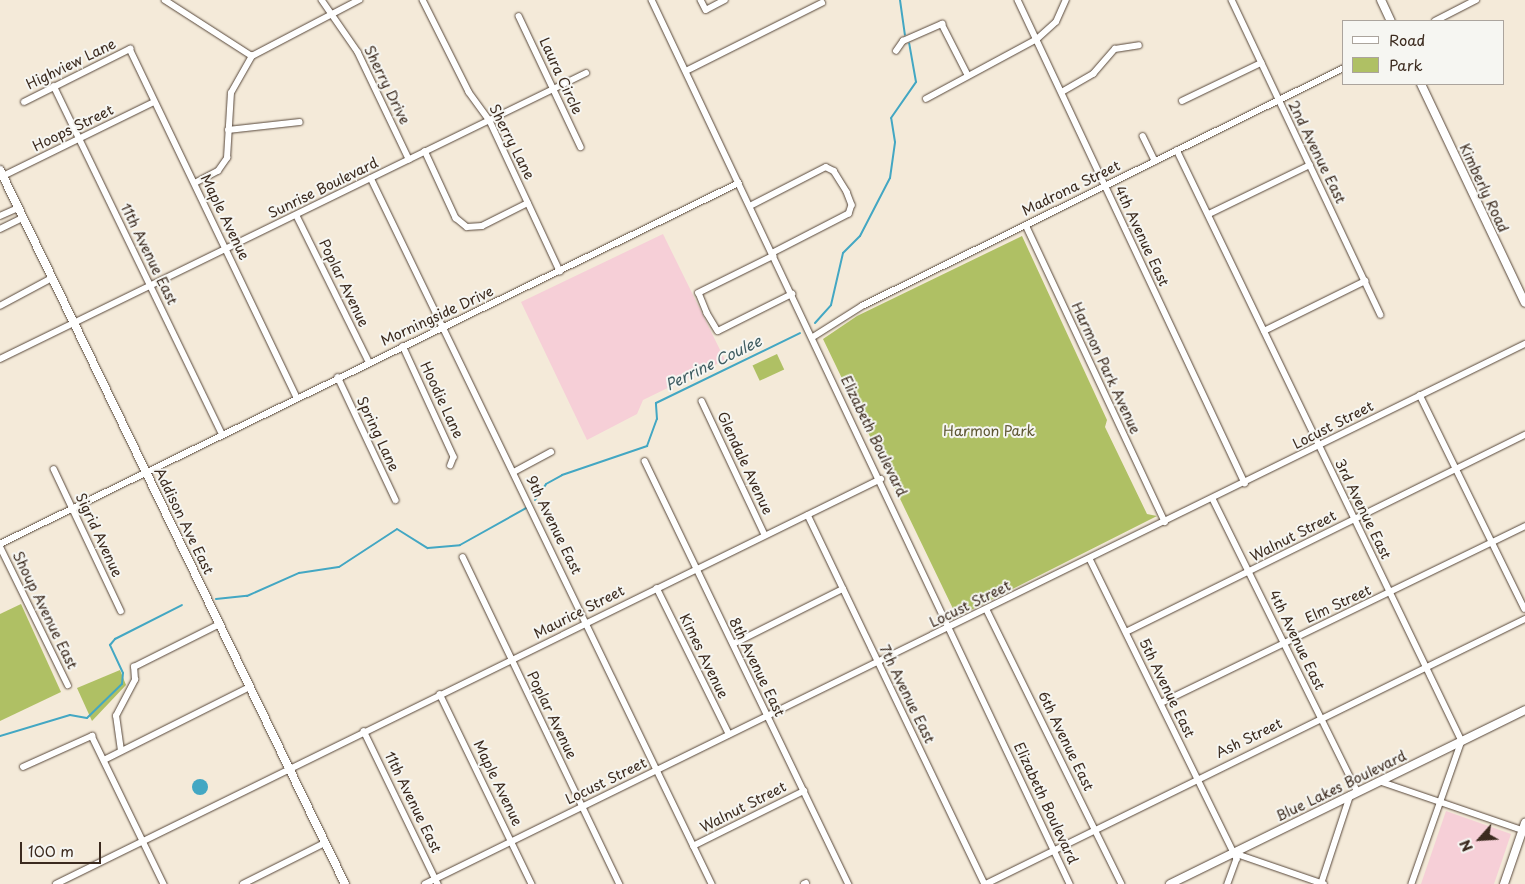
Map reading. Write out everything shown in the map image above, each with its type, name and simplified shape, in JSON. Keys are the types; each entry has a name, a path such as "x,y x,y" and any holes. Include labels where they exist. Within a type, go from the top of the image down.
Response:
{"main road":[{"path":"1381,0 1391,20"},
{"name":"Kimberly Road","path":"1421,85 1525,303"},
{"name":"Addison Ave East","path":"1,172 73,325 345,884"},
{"name":"Blue Lakes Boulevard","path":"1170,884 1525,710"},
{"path":"1504,884 1524,828"}],"street":[{"name":"Sherry Drive","path":"322,0 329,15 358,52 409,159"},
{"path":"195,183 224,164 231,93 252,56 359,0"},
{"name":"Sherry Lane","path":"422,0 469,92 490,121 560,271"},
{"name":"Elizabeth Boulevard","path":"652,0 951,627 1070,884"},
{"path":"701,0 706,10 725,0"},
{"name":"4th Avenue East","path":"1018,0 1245,482"},
{"path":"926,99 1037,38 1056,22 1066,0"},
{"name":"2nd Avenue East","path":"1232,0 1381,315"},
{"path":"1437,20 1476,0"},
{"path":"170,1 252,56"},
{"path":"686,71 822,3"},
{"name":"Laura Circle","path":"519,16 581,147"},
{"path":"896,51 903,41 942,24 968,75"},
{"path":"1062,92 1094,74 1115,49 1139,45"},
{"name":"Highview Lane","path":"24,102 130,49"},
{"name":"Maple Avenue","path":"130,49 154,102 228,249 297,397"},
{"path":"1182,102 1261,63"},
{"name":"Madrona Street","path":"812,337 862,306 1342,69"},
{"name":"Sunrise Boulevard","path":"0,359 297,216 586,73"},
{"name":"11th Avenue East","path":"54,86 222,433"},
{"name":"Hoops Street","path":"1,172 79,138 154,102"},
{"path":"228,130 300,122"},
{"path":"1143,136 1155,161"},
{"name":"3rd Avenue East","path":"1177,150 1462,741"},
{"path":"425,152 456,218 467,227 482,226 528,203"},
{"path":"1209,214 1310,164"},
{"path":"750,206 826,167 834,171 847,192 852,205 849,214 699,293 707,313 718,331 792,294"},
{"name":"9th Avenue East","path":"371,178 712,884"},
{"name":"Morningside Drive","path":"0,545 222,433 739,183"},
{"path":"0,216 18,208"},
{"name":"Poplar Avenue","path":"297,216 369,362"},
{"path":"0,229 23,218"},
{"name":"Harmon Park Avenue","path":"1026,225 1166,522"},
{"path":"0,306 52,278"},
{"path":"1264,331 1365,281"},
{"name":"Locust Street","path":"425,884 437,881 512,841 729,734 878,664 1525,344"},
{"name":"Hoodie Lane","path":"403,346 454,457 451,465"},
{"name":"Spring Lane","path":"338,377 396,500"},
{"path":"1420,395 1525,609"},
{"name":"Glendale Avenue","path":"702,401 765,535"},
{"name":"Walnut Street","path":"1126,632 1525,435"},
{"path":"514,472 551,452"},
{"name":"8th Avenue East","path":"644,461 849,884"},
{"name":"Sigrid Avenue","path":"54,469 121,611"},
{"name":"Maurice Street","path":"56,884 696,568 881,479"},
{"name":"4th Avenue East","path":"1213,499 1358,792"},
{"name":"7th Avenue East","path":"808,515 878,664 986,884"},
{"name":"Elm Street","path":"1161,704 1283,643 1390,594 1525,526"},
{"name":"Shoup Avenue East","path":"0,545 68,685"},
{"name":"Poplar Avenue","path":"463,557 620,884"},
{"name":"5th Avenue East","path":"1090,559 1234,853"},
{"name":"Kimes Avenue","path":"657,588 729,734"},
{"path":"733,644 843,589"},
{"name":"6th Avenue East","path":"987,610 1122,884"},
{"name":"Ash Street","path":"986,884 1321,717 1525,619"},
{"path":"120,751 116,716 135,680 134,667 220,624"},
{"path":"104,760 250,687"},
{"name":"Maple Avenue","path":"440,694 532,884"},
{"name":"11th Avenue East","path":"364,731 437,881"},
{"path":"23,767 92,736 164,884"},
{"path":"1412,884 1462,741"},
{"path":"1379,781 1524,828"},
{"name":"Walnut Street","path":"693,846 804,791"},
{"path":"1234,853 1322,884 1350,796"},
{"path":"243,884 325,843"},
{"path":"1228,884 1237,859 1234,853"},
{"path":"69,877 72,884"}],"shaded area":[{"path":"663,234 725,360 643,400 637,414 587,440 521,302"},
{"path":"1446,811 1511,834 1494,884 1421,884"}],"green space":[{"name":"Harmon Park","path":"1022,236 1107,420 1105,427 1147,514 1157,516 957,617 823,339 857,316"},
{"path":"777,354 784,369 760,381 753,365"},
{"path":"21,604 61,692 0,721 0,614"},
{"path":"120,670 126,685 92,721 77,688"}],"water":[{"path":"200,779 206,781 208,787 206,793 200,795 194,793 192,787 194,781"}],"waterway":[{"name":"Perrine Coulee","path":"900,0 905,35"},
{"name":"Perrine Coulee","path":"815,323 831,305 843,253 860,236 890,178 895,142 891,118 916,82 909,44"},
{"name":"Perrine Coulee","path":"535,500 546,484 562,475 647,446 657,419 656,403 800,333"},
{"name":"Perrine Coulee","path":"216,599 247,596 299,573 339,567 397,529 428,548 460,545 528,507"},
{"name":"Perrine Coulee","path":"0,736 70,715 87,718 122,684 123,673 110,645 115,639 182,605"}]}
